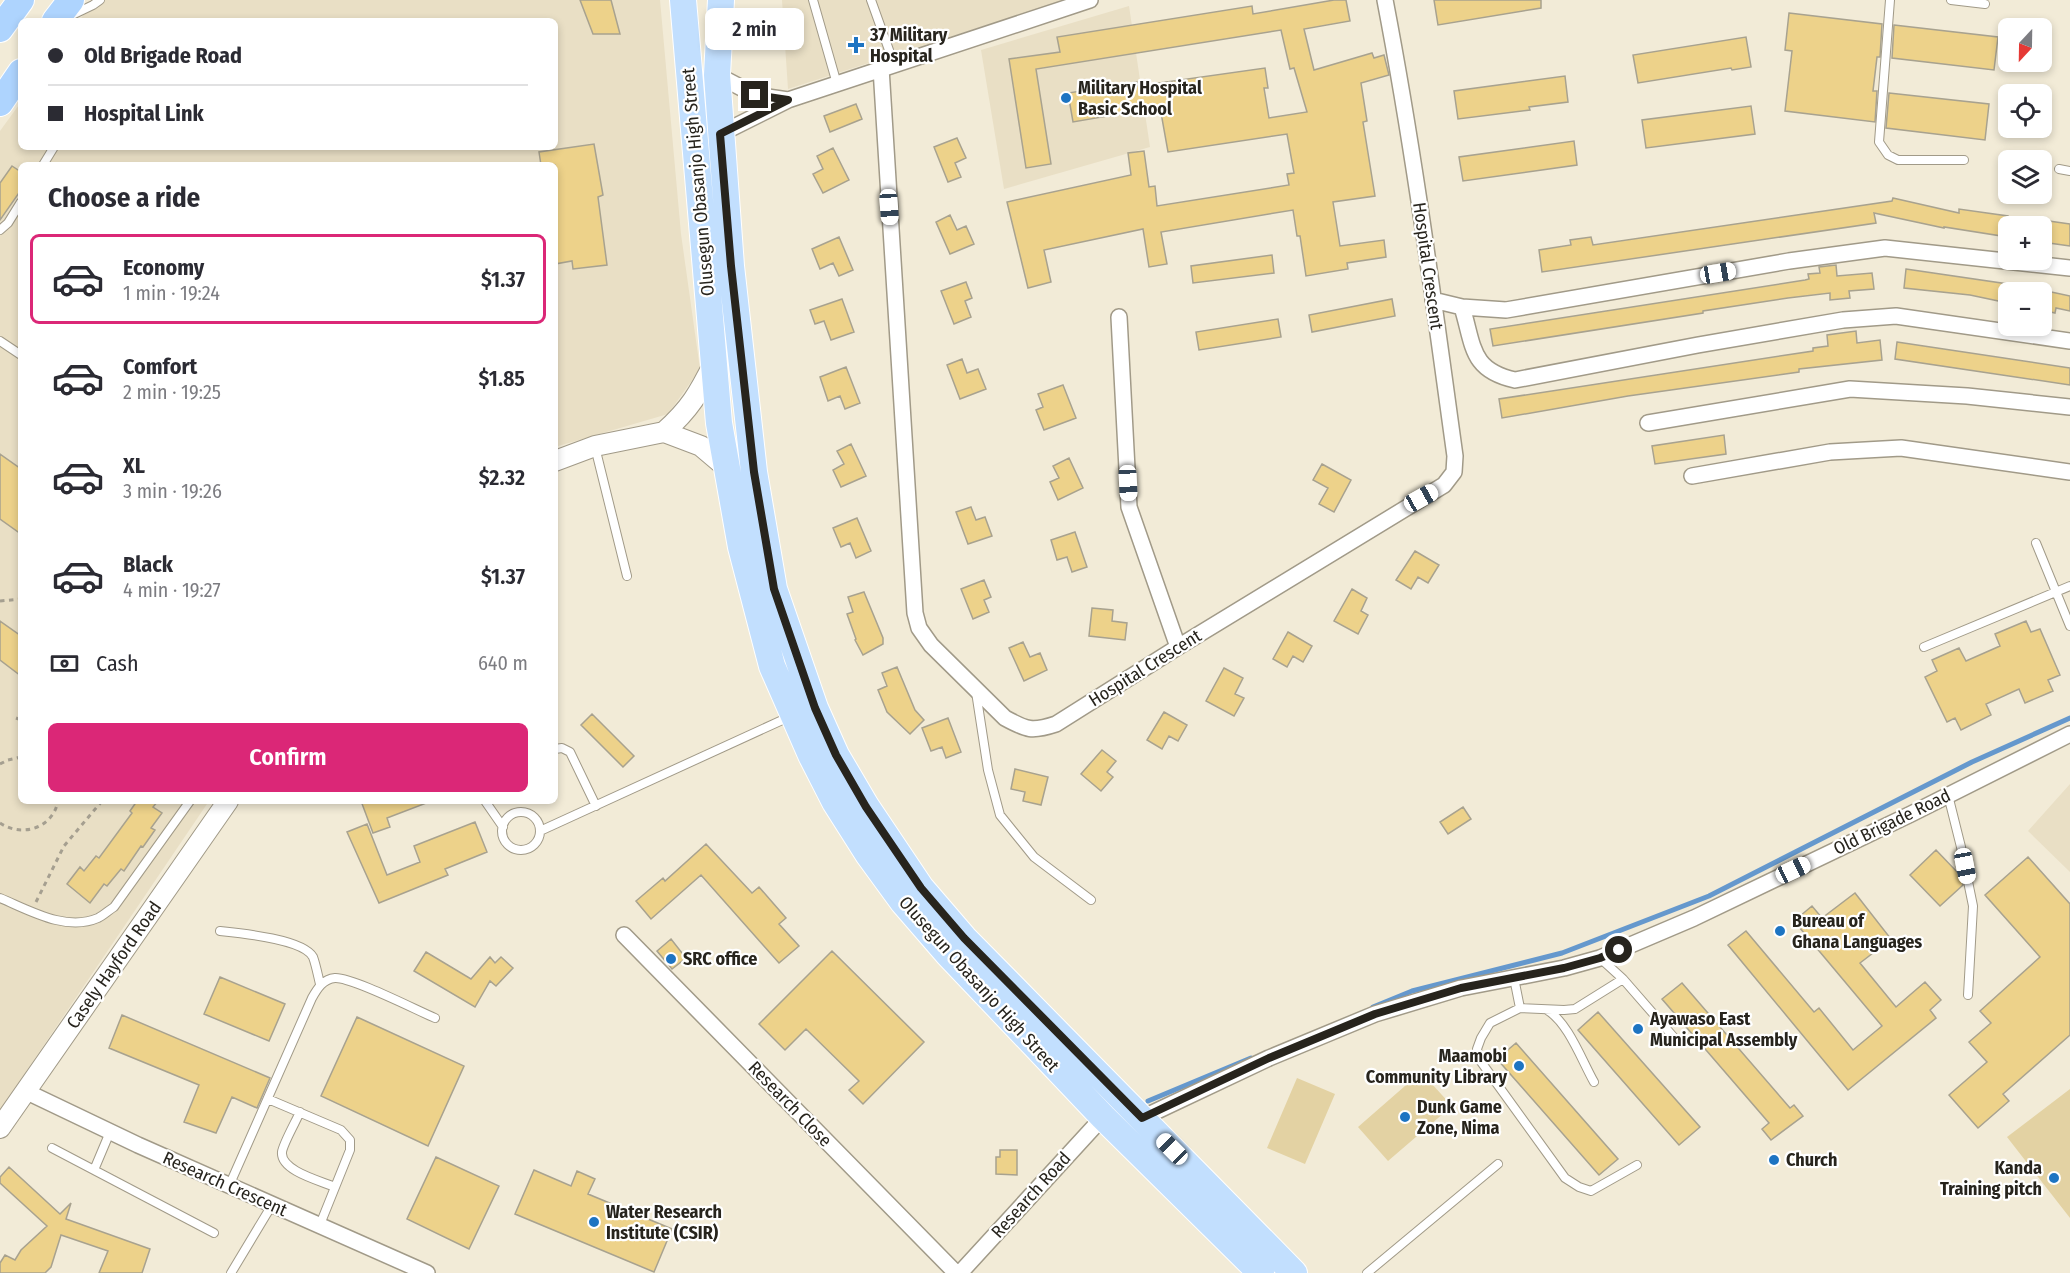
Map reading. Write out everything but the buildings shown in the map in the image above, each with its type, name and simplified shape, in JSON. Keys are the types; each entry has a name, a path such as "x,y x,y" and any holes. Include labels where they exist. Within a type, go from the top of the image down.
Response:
{"highway":[{"path":"59,18 71,0"},
{"path":"0,104 18,80"}],"main road":[{"name":"Olusegun Obasanjo High Street","path":"683,0 719,423 741,547 772,666 811,755 834,802 868,854 903,902 948,954 1103,1117 1261,1273"},
{"name":"Olusegun Obasanjo High Street","path":"721,0 717,75 720,134 731,266 754,472 774,589 815,708 836,755 866,807 921,888 964,938 1294,1273"}],"street":[{"path":"720,134 788,100 1090,0"},
{"name":"Hospital Crescent","path":"887,66 915,613 919,628 931,645 1005,718 1019,726 1037,730 1056,724 1444,485 1454,472 1455,456 1433,300 1402,89 1385,0"},
{"path":"717,75 755,95 788,100"},
{"path":"1433,300 1462,307 1506,310 1789,261 1885,248 2070,268"},
{"path":"1462,307 1478,360 1487,370 1498,376 1515,380 1820,324 1896,316 2070,341"},
{"path":"1119,317 1129,507 1178,647"},
{"path":"664,432 688,409 714,363"},
{"path":"1648,423 1850,390 1967,396 2070,407"},
{"path":"558,459 595,446 664,432 701,446 727,468"},
{"path":"1692,476 1830,452 1901,448 2070,472"},
{"name":"Old Brigade Road","path":"1142,1118 1269,1058 1375,1014 1461,988 1564,968 1600,958 1694,918 2070,734"},
{"name":"Casely Hayford Road","path":"0,1128 226,804"},
{"name":"Research Close","path":"624,935 958,1273"},
{"name":"Research Crescent","path":"25,1091 319,1227 426,1273"},
{"name":"Research Road","path":"958,1273 1103,1117"}],"lane":[{"path":"64,18 100,0"},
{"path":"813,0 837,84"},
{"path":"871,0 887,66"},
{"path":"1890,0 1879,142 1888,155 1898,160 1964,160"},
{"path":"1951,0 1985,4"},
{"path":"2059,169 2070,171"},
{"path":"0,230 8,223 18,207"},
{"path":"0,341 18,353"},
{"path":"595,446 627,576"},
{"path":"2036,543 2070,626"},
{"path":"1924,647 2070,585"},
{"path":"975,689 988,770 1000,815 1034,857 1091,900"},
{"path":"540,831 793,715"},
{"path":"558,749 570,752 597,806"},
{"path":"1948,795 1973,906 1968,995"},
{"path":"0,898 56,920 76,923 98,918 114,907 188,804"},
{"path":"487,804 503,827 504,841 508,846 521,850 533,847 540,837 537,821 525,813 511,815 503,827"},
{"path":"220,931 262,935 301,947 312,955 320,984"},
{"path":"1600,958 1623,979 1677,1041"},
{"path":"229,1186 320,984 334,978 351,981 435,1018"},
{"path":"1514,978 1520,1008"},
{"path":"1623,979 1575,1009 1520,1008 1490,1023 1480,1038 1477,1049 1479,1059 1565,1178 1591,1191 1637,1165"},
{"path":"1546,1010 1556,1015 1594,1082"},
{"path":"268,1099 341,1130 350,1140 350,1150 319,1227"},
{"path":"300,1112 282,1152 285,1162 292,1170 335,1187"},
{"path":"94,1170 110,1132"},
{"path":"52,1148 214,1233"},
{"path":"1367,1273 1498,1164"},
{"path":"231,1273 272,1205"}],"path":[{"path":"0,601 18,599"},
{"path":"0,764 18,758"},
{"path":"0,823 18,830 30,830 51,817 57,804"},
{"path":"32,912 64,846 99,804"}],"shaded area":[{"path":"94,0 660,0 681,234 700,369 668,414 558,446 558,162 18,162 18,804 207,804 0,1110 0,131 18,106 18,150 558,150 558,18 81,18"},
{"name":"37 Military Hospital","path":"782,0 1065,0 788,89"},
{"name":"Military Hospital Basic School","path":"1129,6 1150,147 1004,189 981,50"},
{"path":"2070,784 2070,872 2028,831"},
{"name":"Dunk Game Zone, Nima","path":"1421,1072 1452,1106 1388,1161 1358,1127"},
{"path":"1297,1078 1335,1094 1305,1164 1267,1148"},
{"name":"Kanda Training pitch","path":"2070,1089 2070,1218 2007,1137"}],"waterway":[{"path":"1373,1007 1412,991 1562,953 1709,896 1972,762 2070,718"},
{"path":"1148,1101 1251,1058"}],"place":[{"name":"37 Military Hospital","path":"856,45"},
{"name":"Military Hospital Basic School","path":"1066,98"},
{"name":"Bureau of Ghana Languages","path":"1780,931"},
{"name":"SRC office","path":"671,959"},
{"name":"Ayawaso East Municipal Assembly","path":"1638,1029"},
{"name":"Maamobi Community Library","path":"1519,1066"},
{"name":"Dunk Game Zone, Nima","path":"1405,1117"},
{"name":"Church","path":"1774,1160"},
{"name":"Kanda Training pitch","path":"2054,1178"},
{"name":"Water Research Institute (CSIR)","path":"594,1222"}],"route":[{"path":"755,95 788,100 720,134 731,266 754,472 774,589 815,708 836,755 866,807 921,888 964,938 1142,1118 1269,1058 1375,1014 1461,988 1564,968 1619,950"}]}
